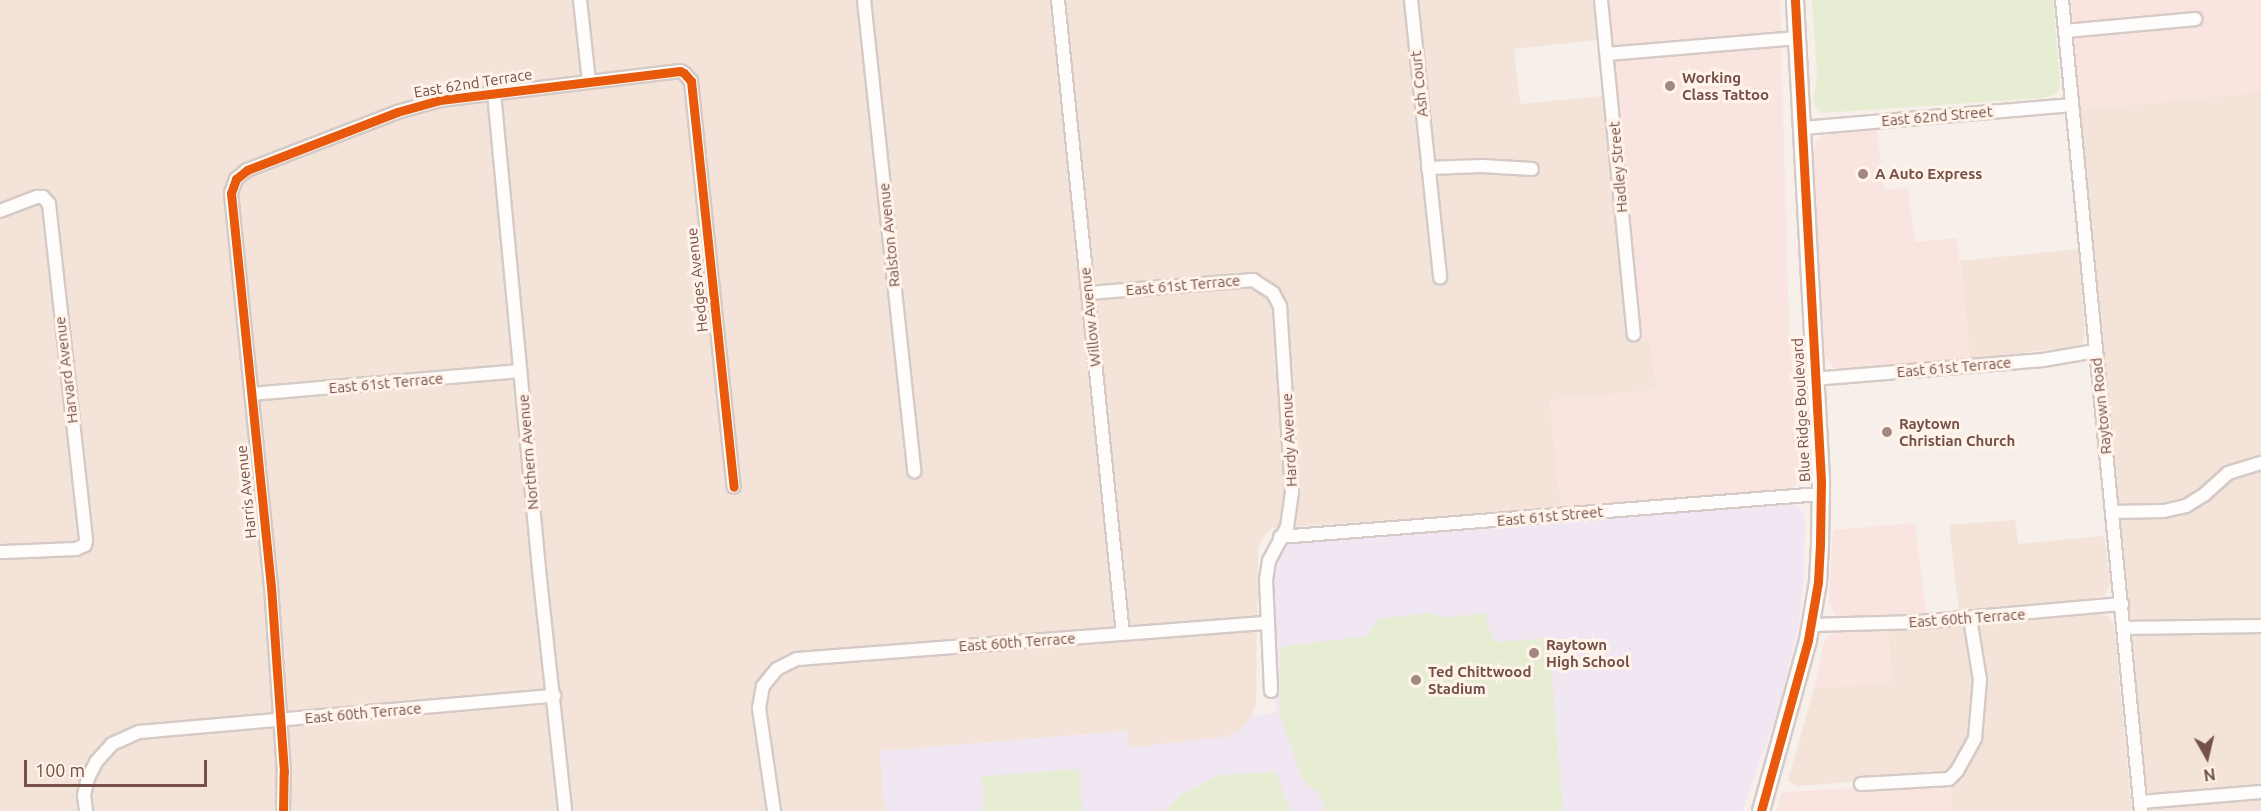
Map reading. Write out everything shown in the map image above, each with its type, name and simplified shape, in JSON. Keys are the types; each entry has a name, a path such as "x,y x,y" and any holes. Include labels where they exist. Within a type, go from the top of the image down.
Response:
{"street":[{"path":"580,0 589,82"},
{"name":"Ralston Avenue","path":"864,0 914,471"},
{"name":"Willow Avenue","path":"1058,0 1123,634"},
{"name":"Ash Court","path":"1411,0 1440,277"},
{"name":"Hadley Street","path":"1601,0 1634,334"},
{"name":"Blue Ridge Boulevard","path":"1761,811 1797,688 1811,625 1819,562 1820,494 1795,0"},
{"name":"Raytown Road","path":"2062,0 2141,807"},
{"path":"2066,31 2195,20"},
{"path":"1607,54 1797,39"},
{"name":"East 62nd Terrace","path":"241,174 397,111 440,100 680,71 684,73"},
{"name":"Hedges Avenue","path":"684,73 691,81 734,487"},
{"name":"Northern Avenue","path":"494,93 565,811"},
{"name":"East 62nd Street","path":"1803,128 2072,105"},
{"path":"1428,168 1482,165 1532,169"},
{"name":"Harris Avenue","path":"241,174 236,179 231,193 271,587 280,721 283,811"},
{"name":"Harvard Avenue","path":"0,211 43,197 50,204 85,545 76,549 0,552"},
{"name":"East 61st Terrace","path":"1088,293 1253,280 1273,293"},
{"name":"Hardy Avenue","path":"1270,691 1266,580 1269,561 1287,527 1292,492 1282,316 1273,293"},
{"name":"East 61st Terrace","path":"1813,379 2043,360 2095,351"},
{"name":"East 61st Terrace","path":"251,394 520,371"},
{"path":"2113,512 2164,511 2186,506 2205,494 2228,473 2261,464"},
{"name":"East 61st Street","path":"1280,537 1820,494"},
{"name":"East 60th Terrace","path":"1811,625 1970,618 2122,604"},
{"path":"1861,783 1949,778 1957,771 1975,738 1980,681 1970,618"},
{"name":"East 60th Terrace","path":"774,811 759,708 763,686 777,669 797,659 1268,623"},
{"path":"2124,628 2261,626"},
{"name":"East 60th Terrace","path":"86,811 84,795 88,778 96,762 112,744 139,732 554,696"},
{"path":"2141,807 2261,792"}],"shaded area":[{"path":"0,0 1592,0 1597,40 1514,49 1520,104 1603,96 1629,342 1650,341 1657,390 1550,400 1561,508 1272,528 1262,539 1258,550 1256,704 1251,717 1239,731 1224,737 1128,748 1127,731 880,751 885,811 0,811"},
{"path":"1609,0 1780,0 1788,294 1795,436 1801,455 1802,473 1800,481 1787,491 1561,508 1550,400 1657,390 1650,341 1642,341"},
{"path":"2071,0 2261,0 2261,92 2080,110"},
{"path":"2261,92 2261,811 2148,811 2080,110"},
{"path":"1877,130 1884,190 1908,188 1915,242 1957,238 1970,359 1845,370 1834,368 1825,356 1813,154 1815,144 1820,137 1830,134"},
{"path":"2078,249 2085,333 2081,346 1970,359 1960,261"},
{"name":"Raytown High School","path":"1792,503 1800,508 1805,517 1804,575 1799,623 1777,714 1742,811 885,811 880,751 1127,731 1128,748 1224,737 1239,731 1251,717 1276,712 1273,581 1284,544"},
{"path":"2015,520 2018,544 2104,536 2110,584 2105,595 2095,599 1959,611 1949,525"},
{"path":"1915,523 1926,614 1845,618 1836,615 1829,603 1833,530"},
{"path":"2100,613 2109,617 2114,626 2132,811 1952,811 1949,775 1796,786 1788,781 1814,688 1891,683 1888,631"},
{"path":"1888,631 1891,683 1814,688 1824,642 1829,635 1840,632"},
{"path":"1950,783 1952,811 1776,811 1782,792"}],"green space":[{"path":"1812,0 2053,0 2060,87 2056,94 2043,98 1822,113 1816,108 1813,100 1817,75"},
{"name":"Ted Chittwood Stadium","path":"1430,613 1444,618 1486,613 1487,624 1496,642 1549,638 1563,811 1326,811 1318,793 1303,780 1279,713 1281,647 1367,636 1378,619"},
{"path":"1079,769 1082,811 985,811 982,776"},
{"path":"1276,772 1290,811 1164,811 1183,794 1219,775"}],"cycle path":[{"path":"1761,811 1808,640 1818,582 1820,545 1821,481 1795,0"},
{"path":"283,811 284,772 271,587 231,193 236,179 247,170 397,112 440,100 680,71 684,73 691,81 734,487"}],"place":[{"name":"Working Class Tattoo","path":"1670,86"},
{"name":"A Auto Express","path":"1863,174"},
{"name":"Raytown Christian Church","path":"1887,432"},
{"name":"Raytown High School","path":"1534,653"},
{"name":"Ted Chittwood Stadium","path":"1416,680"}]}
